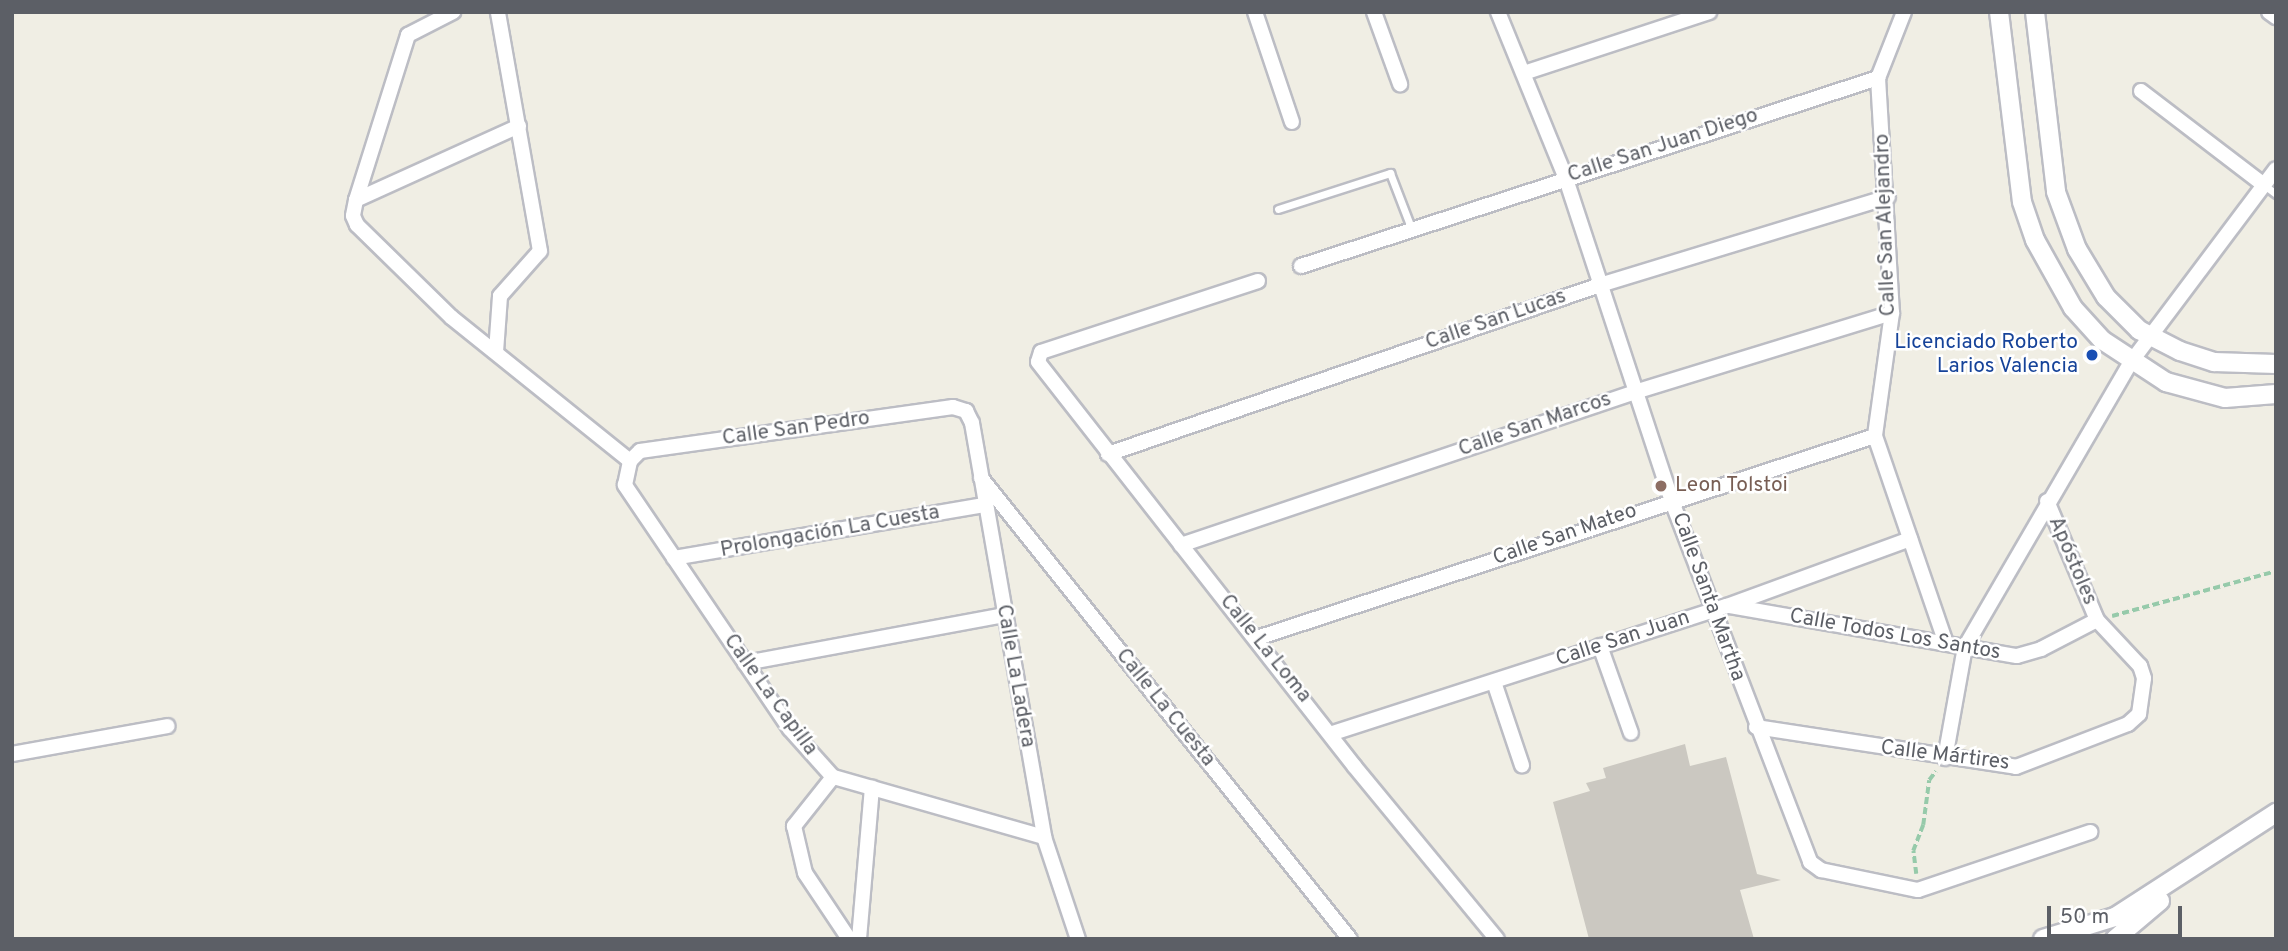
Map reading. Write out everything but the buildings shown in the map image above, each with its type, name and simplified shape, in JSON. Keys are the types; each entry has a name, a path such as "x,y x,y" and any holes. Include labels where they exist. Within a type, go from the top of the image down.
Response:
{"street":[{"path":"453,12 408,35 353,216 357,225 451,317 630,461"},
{"path":"496,352 500,296 540,251 498,12"},
{"path":"1255,12 1292,122"},
{"path":"1374,12 1400,84"},
{"name":"Calle Santa Martha","path":"1498,12 1565,176 1671,499 1756,727 1810,862 1821,870 1918,890"},
{"path":"1524,72 1709,12"},
{"name":"Calle San Alejandro","path":"1904,12 1878,78 1888,197 1892,313 1875,436 1945,640"},
{"path":"1999,12 2022,202 2035,240 2073,308 2102,340 2131,362 2202,394 2246,398 2276,394"},
{"path":"2035,12 2056,192 2066,222 2106,297 2150,336 2214,362 2276,364"},
{"path":"2269,12 2276,18"},
{"name":"Calle San Juan Diego","path":"1301,266 1565,176 1878,78"},
{"path":"2141,91 2270,189"},
{"path":"356,200 519,126"},
{"path":"1945,758 1965,647 2047,501 2131,362 2270,189 2276,169"},
{"name":"Calle San Lucas","path":"1108,454 1600,285 1888,197"},
{"name":"Calle La Loma","path":"1258,281 1041,352 1038,357 1108,454 1333,733 1355,767 1497,939"},
{"name":"Calle San Marcos","path":"1181,545 1635,392 1892,313"},
{"name":"Calle San Pedro","path":"630,461 640,451 953,407 966,411"},
{"name":"Calle La Ladera","path":"966,411 972,424 1044,836 1077,939"},
{"name":"Calle San Mateo","path":"1257,638 1671,499 1875,436"},
{"name":"Calle La Capilla","path":"630,461 625,485 790,729 834,777"},
{"name":"Calle La Cuesta","path":"981,477 1350,939"},
{"name":"Apóstoles","path":"2047,501 2097,620"},
{"name":"Prolongación La Cuesta","path":"674,558 985,505"},
{"name":"Calle San Juan","path":"1333,733 1727,606 1910,539"},
{"name":"Calle Todos Los Santos","path":"1727,606 1945,640 1965,647 2017,656 2042,649 2097,620"},
{"path":"745,663 1004,615"},
{"name":"Calle Mártires","path":"1756,727 2016,767 2128,724 2139,713 2144,678 2140,666 2097,620"},
{"path":"1600,646 1631,733"},
{"path":"1494,682 1522,765"},
{"path":"12,754 168,726"},
{"path":"849,939 804,873 794,826 834,777 1044,836"},
{"path":"859,939 872,788"},
{"path":"2043,939 2115,917 2276,814"},
{"path":"2115,939 2168,895 2276,825"},
{"path":"1918,890 2091,832"}],"lane":[{"path":"1278,209 1390,173 1412,230"}],"path":[{"path":"2097,620 2276,572"},
{"path":"1918,890 1913,851 1923,825 1929,780 1945,758"}],"place":[{"name":"Licenciado Roberto Larios Valencia","path":"2092,355"},
{"name":"Leon Tolstoi","path":"1661,486"}]}
